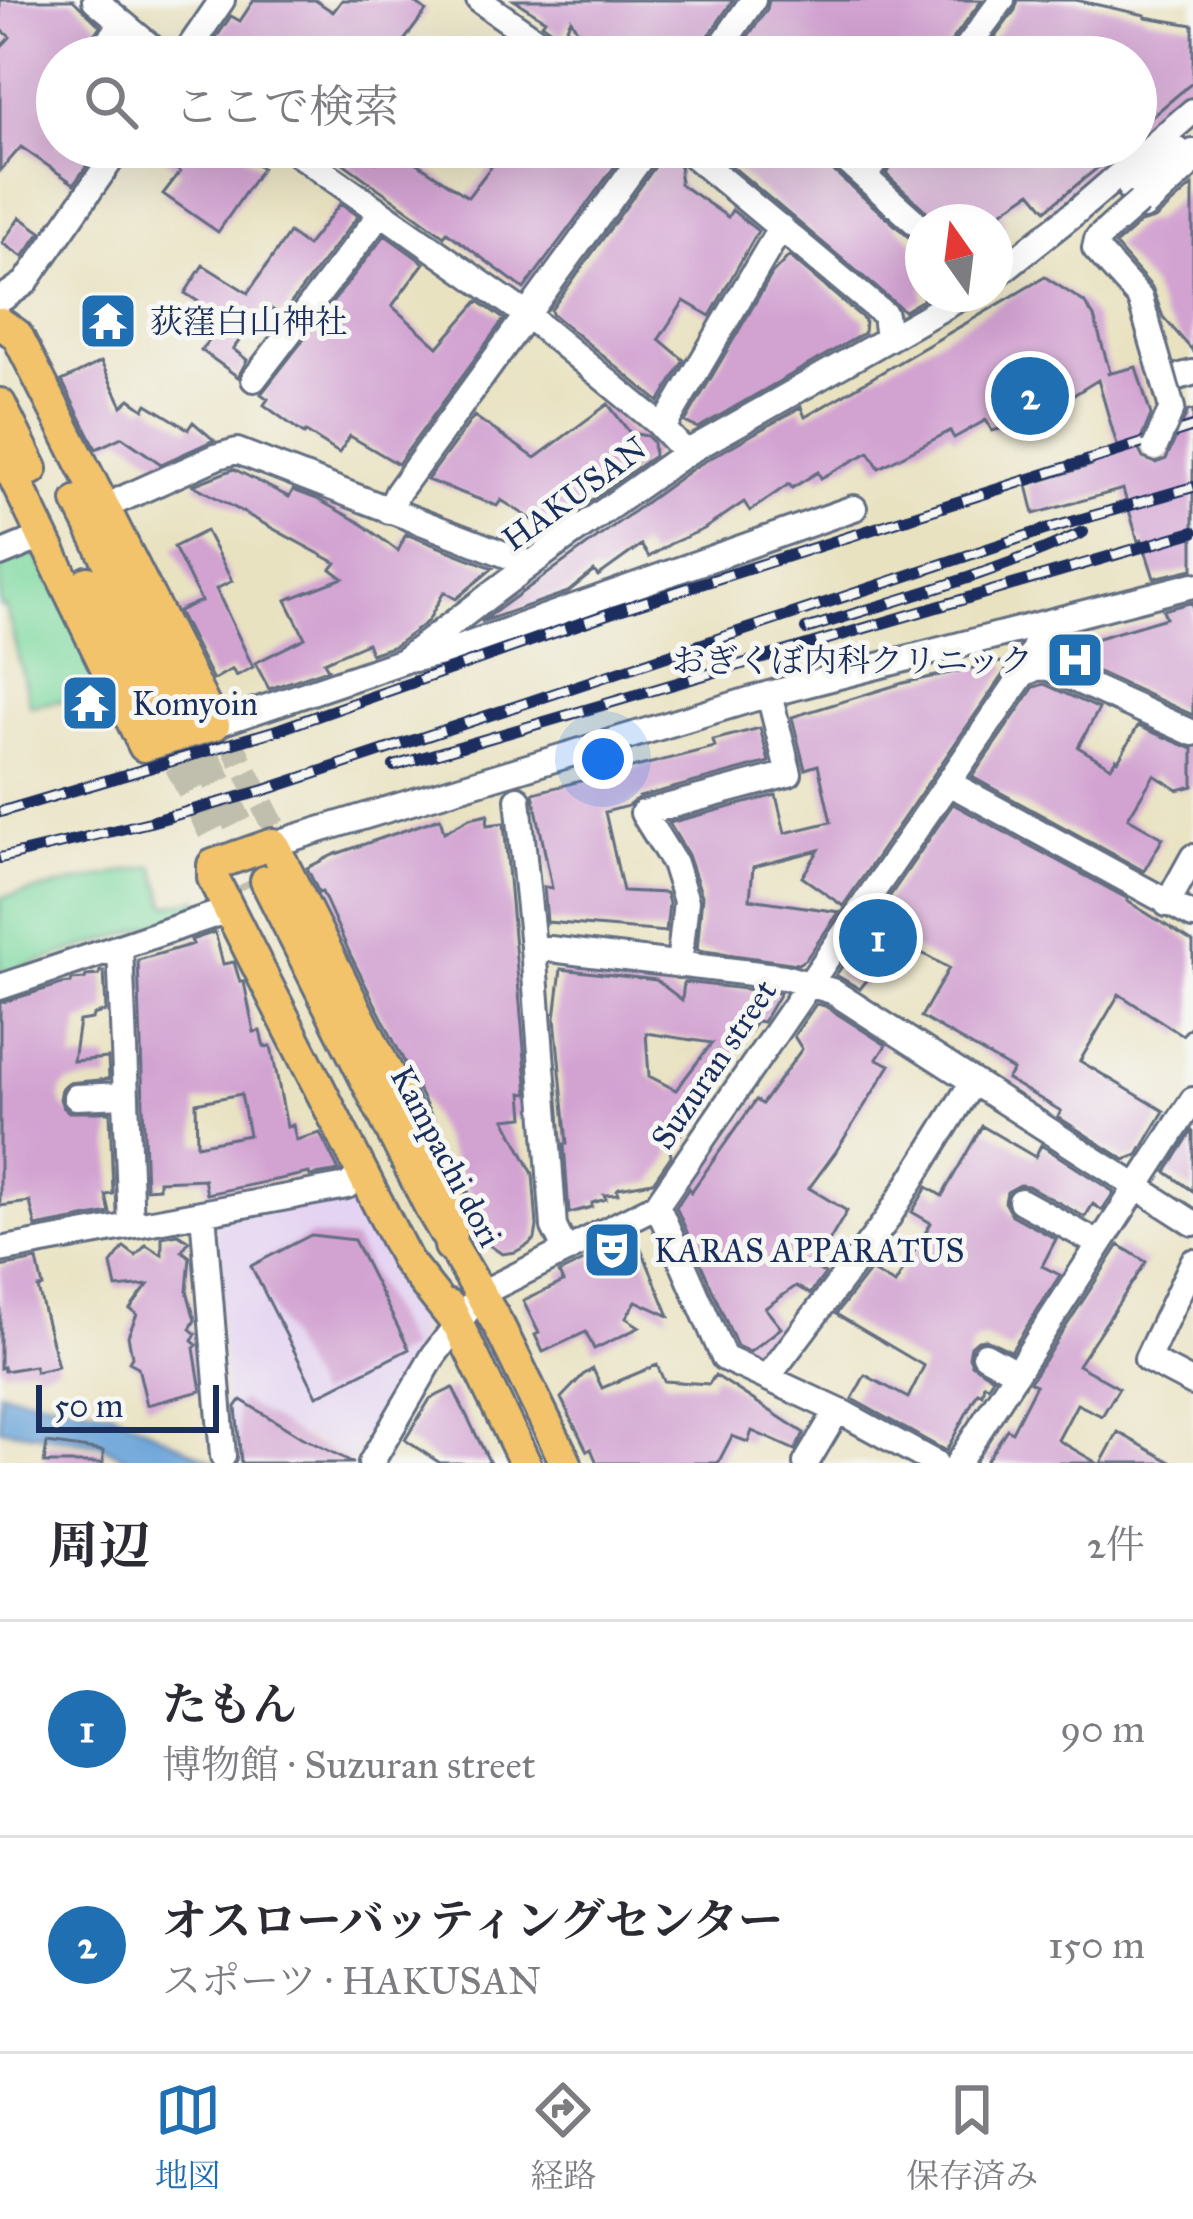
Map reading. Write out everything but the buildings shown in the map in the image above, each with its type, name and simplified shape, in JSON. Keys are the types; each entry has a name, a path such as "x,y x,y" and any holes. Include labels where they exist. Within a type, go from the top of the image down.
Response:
{"main road":[{"path":"0,323 17,335 104,507 186,722"},
{"path":"0,345 186,722"},
{"path":"0,404 186,722"},
{"path":"0,448 144,746 186,722"},
{"path":"450,1246 453,1204 273,844 213,865 212,878 406,1261 458,1324"},
{"name":"Kampachi dori","path":"525,1463 254,885 450,1246 499,1326 566,1463"}],"street":[{"path":"95,0 138,36"},
{"path":"197,36 222,0"},
{"path":"479,0 530,36"},
{"path":"733,36 753,0"},
{"path":"975,36 1002,0"},
{"path":"113,36 122,23"},
{"path":"1157,142 1193,111"},
{"path":"1155,447 1172,408 1140,298 1095,248 1097,239 1139,202 1131,192 1178,150 1189,155"},
{"path":"0,300 25,284 105,168"},
{"path":"318,168 527,316 663,428 686,453"},
{"path":"389,512 398,492 634,168"},
{"path":"709,168 885,315 888,339"},
{"path":"855,168 905,213"},
{"path":"864,176 870,168"},
{"path":"1013,262 1127,168"},
{"path":"254,379 381,213"},
{"path":"663,428 781,227"},
{"name":"HAKUSAN","path":"186,722 404,661 686,453 936,312"},
{"path":"1164,381 1192,373"},
{"path":"104,507 218,455 237,451 530,564"},
{"path":"404,661 450,651 854,508"},
{"path":"0,554 44,536"},
{"path":"273,844 769,694 1193,585"},
{"name":"Suzuran street","path":"370,1463 434,1355 480,1294 657,1205 796,980 950,783 1023,674 1037,641 1034,626"},
{"path":"1023,674 1047,667 1193,733"},
{"path":"679,965 686,901 674,863 643,813 789,774 769,694"},
{"path":"950,783 1193,916"},
{"path":"518,799 554,1227 566,1251"},
{"path":"1167,904 1193,857"},
{"path":"0,987 224,912 236,922"},
{"path":"120,946 131,1225"},
{"path":"533,947 796,980 832,991 1193,1223"},
{"path":"767,1378 886,1221 972,1083"},
{"path":"76,1097 126,1095"},
{"path":"958,1463 1099,1244 1143,1191 1193,1100"},
{"path":"0,1250 347,1186 362,1173"},
{"path":"1021,1201 1099,1244"},
{"path":"657,1205 724,1358 935,1463"},
{"path":"203,1213 223,1456"},
{"path":"1193,1262 1147,1359 1193,1383"},
{"path":"985,1354 1016,1372"},
{"path":"806,1463 837,1411"}],"shaded area":[{"path":"356,1191 419,1316 419,1341 353,1461 305,1436 290,1463 236,1463 228,1456 214,1218"}],"green space":[{"path":"36,550 107,693 30,706 6,607 0,607 0,564"},
{"path":"154,866 167,906 197,899 202,910 0,974 0,898"}],"water":[{"path":"0,1392 113,1412 216,1463 135,1463 99,1444 0,1429"}],"tunnel":[{"path":"214,708 288,855"},
{"path":"185,716 266,881"},
{"path":"159,724 242,890"}],"railway":[{"path":"0,812 277,730 619,610 1193,427"},
{"path":"0,858 265,790 1044,530 1193,487"},
{"path":"806,629 981,573 1083,532"},
{"path":"394,766 1193,532"}],"place":[{"name":"荻窪白山神社","path":"108,321"},
{"name":"オスローバッティングセンター","path":"1030,396"},
{"name":"おぎくぼ内科クリニック","path":"1075,660"},
{"name":"Komyoin","path":"90,703"},
{"name":"たもん","path":"878,938"},
{"name":"KARAS APPARATUS","path":"612,1250"}]}
